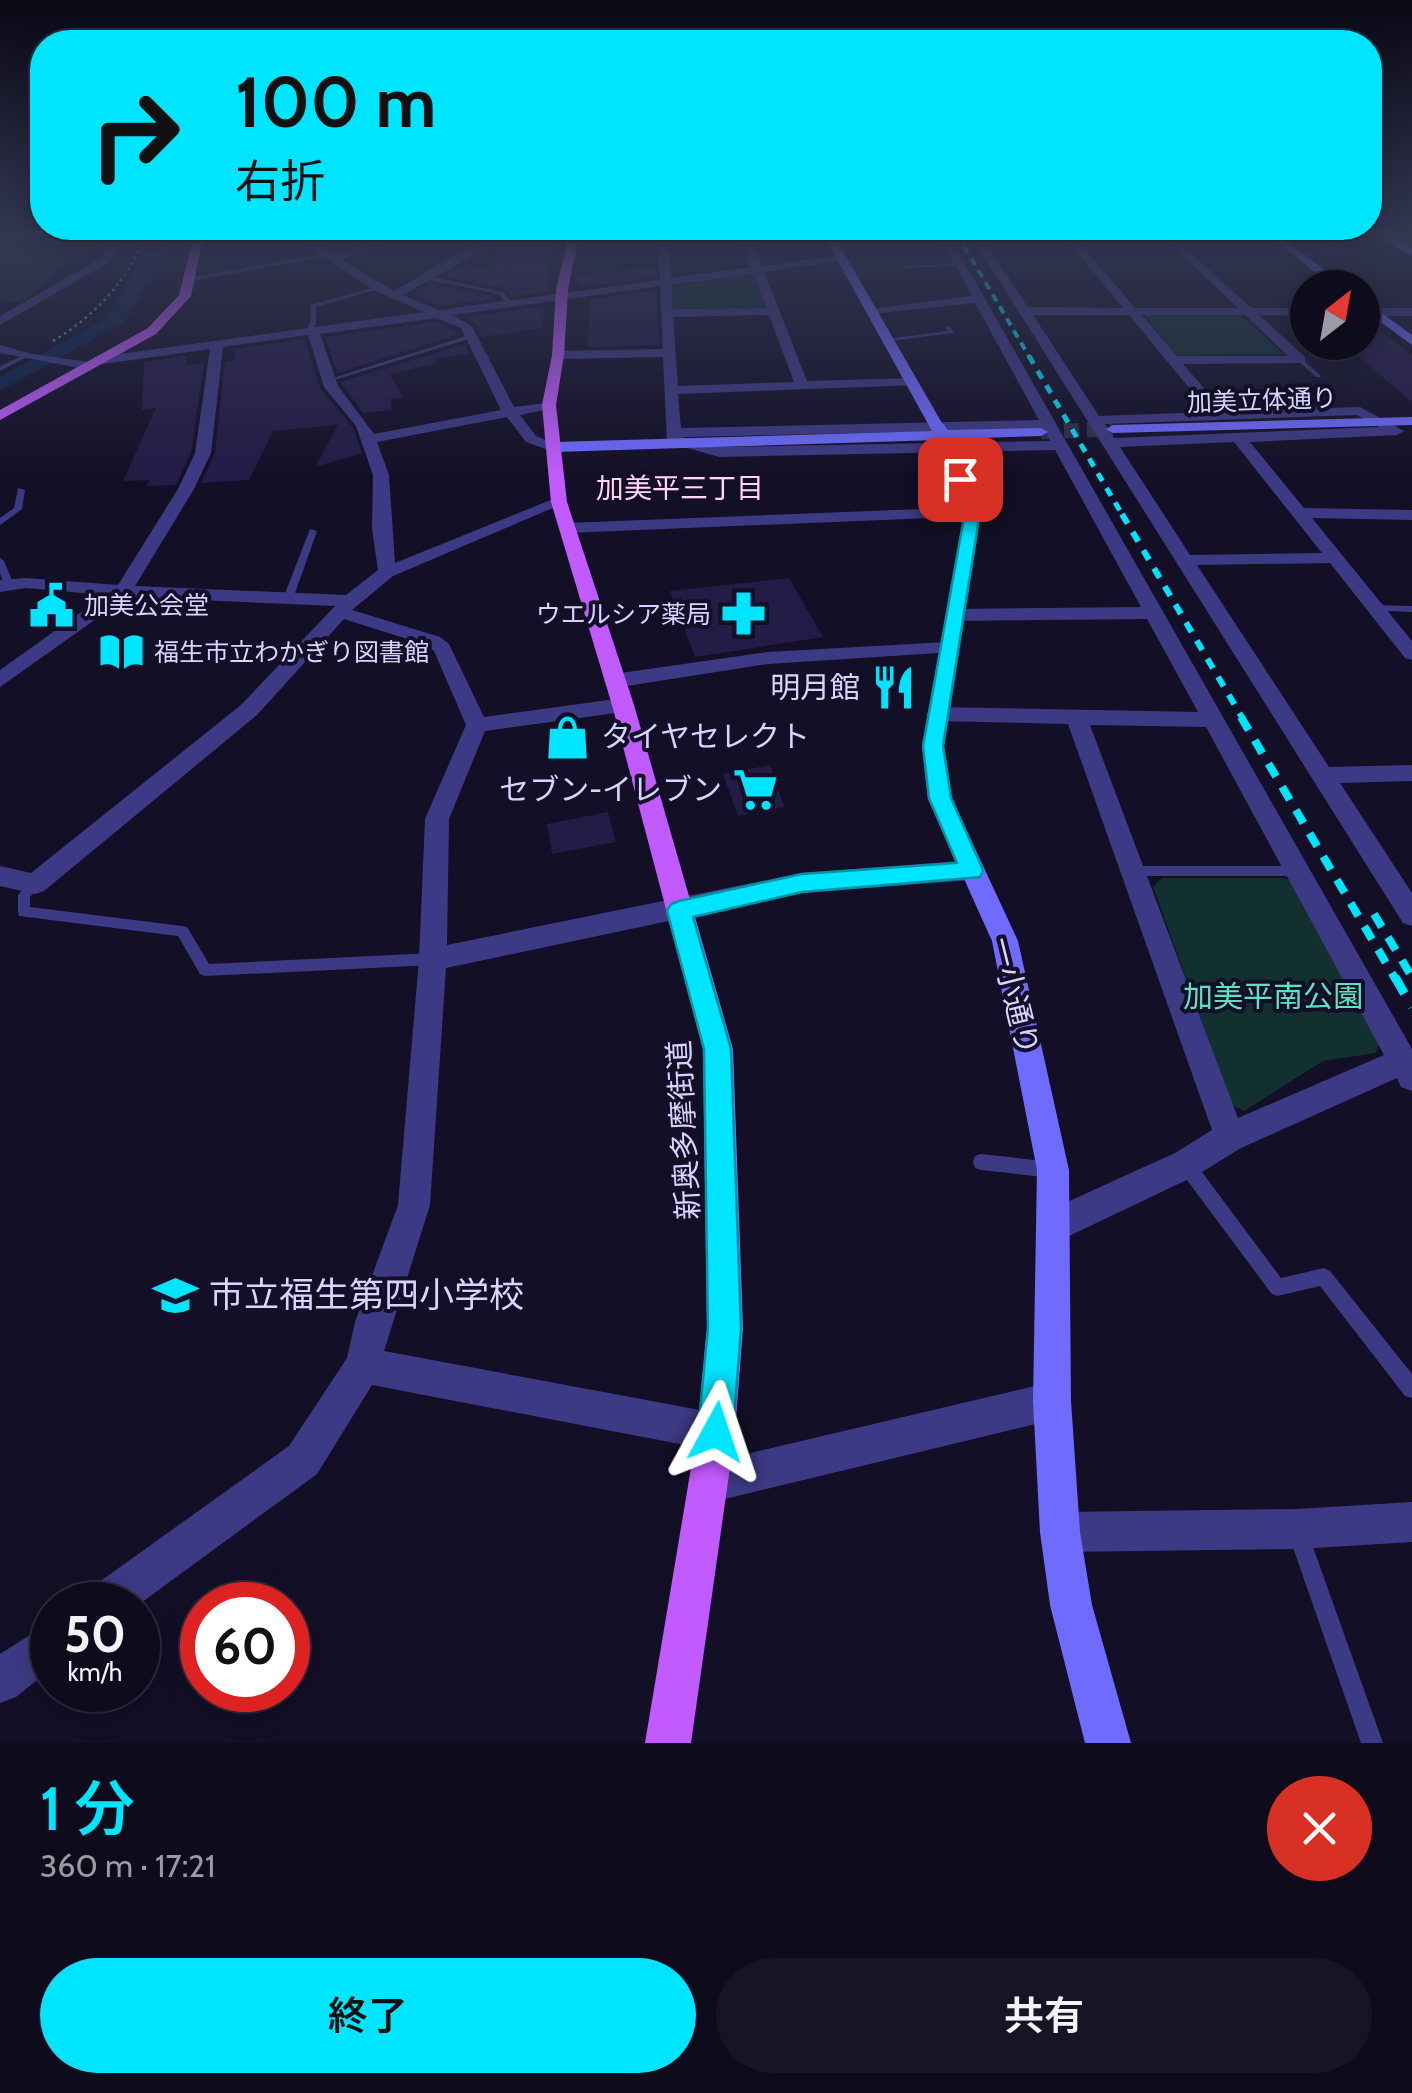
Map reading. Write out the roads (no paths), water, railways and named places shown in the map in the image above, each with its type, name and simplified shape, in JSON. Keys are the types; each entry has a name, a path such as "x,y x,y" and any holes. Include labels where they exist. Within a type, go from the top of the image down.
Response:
{"main road":[{"path":"0,416 152,331 167,315"},
{"name":"新奥多摩街道","path":"561,315 548,405 563,515 619,693 718,1049 724,1328 716,1432 668,1743"}],"street":[{"path":"0,349 28,357 91,364 441,315"},
{"path":"444,315 466,326 509,411 531,439 554,447 1046,428"},
{"path":"668,315 672,390 684,440 719,459 1046,428"},
{"path":"776,315 802,386"},
{"path":"0,876 35,884 249,710 345,607 388,572 563,515 973,512 942,436 874,315"},
{"path":"989,315 1046,428 1063,444 1152,613 1407,1069 1230,1137 1186,1164 1055,1226"},
{"path":"1027,315 1107,430 1183,560 1412,915"},
{"path":"1136,315 1221,417"},
{"path":"1253,315 1290,351"},
{"path":"1380,319 1412,340"},
{"path":"313,333 329,380 363,425 381,476 381,529 388,572"},
{"path":"0,680 124,592 186,489 203,453 217,345"},
{"path":"558,355 671,353"},
{"path":"1173,360 1290,360"},
{"path":"672,390 912,382"},
{"path":"368,439 548,405"},
{"path":"1360,411 1397,431 1238,438 1107,430 1221,417 1360,411"},
{"name":"加美立体通り","path":"1107,430 1412,421"},
{"path":"684,440 942,436 1063,444"},
{"path":"1238,438 1412,654"},
{"name":"一小通り","path":"973,512 933,746 940,798 1005,940 1053,1170 1052,1401 1060,1532 1072,1605 1108,1743"},
{"path":"1302,513 1412,514"},
{"path":"1183,560 1333,558"},
{"path":"4,585 289,596 345,607 442,648 476,725 438,819 434,959 414,1205 373,1322 362,1366 303,1460 135,1582"},
{"path":"956,615 1152,613"},
{"path":"476,725 768,658 947,648"},
{"path":"937,714 1215,720"},
{"path":"1076,717 1230,1137"},
{"path":"1323,775 1412,773"},
{"path":"434,959 802,883 972,870"},
{"path":"362,1366 716,1432"},
{"path":"708,1483 1052,1401"},
{"path":"1060,1532 1297,1529 1412,1522"},
{"path":"0,1681 30,1658"}],"lane":[{"path":"313,315 309,330 313,333"},
{"path":"889,338 952,332 949,328"},
{"path":"329,380 470,337"},
{"path":"0,369 28,357"},
{"path":"1300,360 1318,376"},
{"path":"1310,399 1325,412"},
{"path":"0,522 18,509 21,490"},
{"path":"289,596 313,531"},
{"path":"0,561 4,585"},
{"path":"1372,608 1412,609"},
{"path":"1133,871 1297,871"},
{"path":"35,884 24,895 24,912 182,931 205,970 434,959"},
{"path":"981,1162 1053,1170"},
{"path":"1186,1164 1276,1287 1324,1277 1412,1390"},
{"path":"1297,1529 1372,1743"}],"water":[{"path":"129,315 121,324 0,391 0,377 107,318"}],"tunnel":[{"path":"1041,432 1113,429"}],"railway":[{"path":"1005,315 1030,358"},
{"path":"1029,356 1123,516"},
{"path":"1122,514 1243,719"},
{"path":"1241,717 1396,980"},
{"path":"1374,914 1412,977"},
{"path":"1395,977 1412,1007"}],"place":[{"name":"加美公会堂","path":"51,605"},
{"name":"ウエルシア薬局","path":"744,614"},
{"name":"福生市立わかぎり図書館","path":"121,652"},
{"name":"明月館","path":"893,688"},
{"name":"タイヤセレクト","path":"568,737"},
{"name":"セブン-イレブン","path":"755,790"},
{"name":"市立福生第四小学校","path":"176,1295"}],"district":[{"name":"加美平三丁目","path":"680,488"}],"park label":[{"name":"加美平南公園","path":"1273,997"}]}
